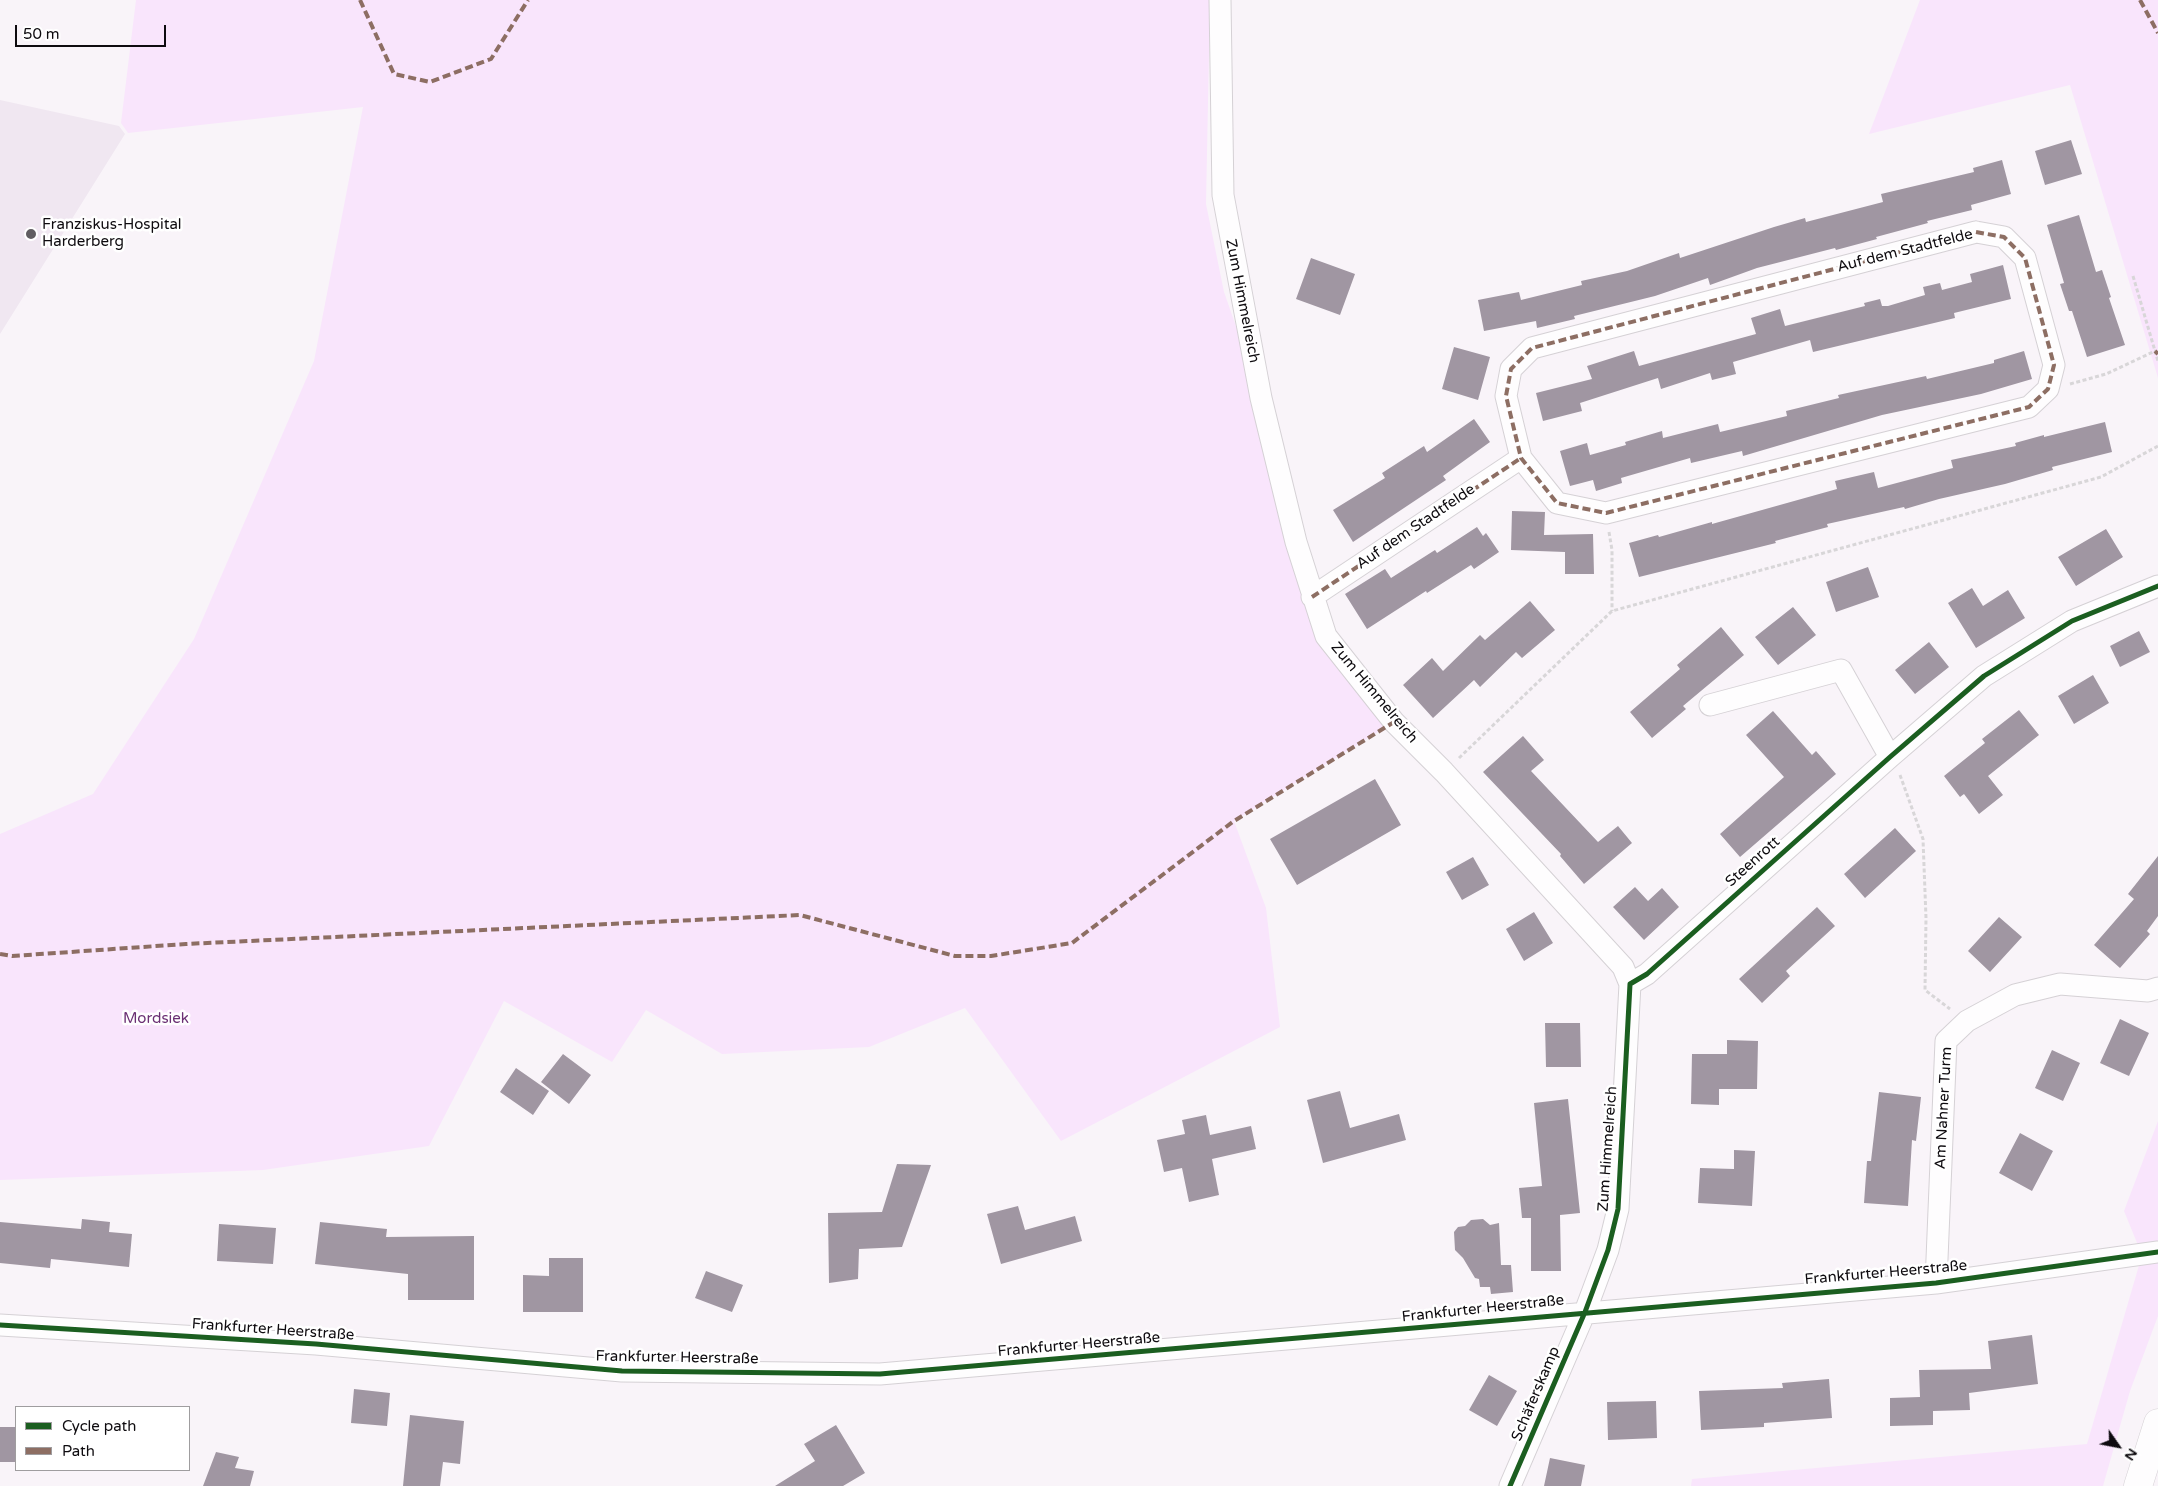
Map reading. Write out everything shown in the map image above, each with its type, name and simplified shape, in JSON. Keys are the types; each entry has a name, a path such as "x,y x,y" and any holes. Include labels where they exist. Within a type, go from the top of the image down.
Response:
{"highway":[{"path":"2138,1486 2158,1424"}],"street":[{"name":"Zum Himmelreich","path":"1220,0 1223,195 1261,398 1296,542 1326,636 1394,722 1444,772 1623,967 1630,984 1618,1209 1608,1250 1585,1312"},
{"name":"Auf dem Stadtfelde","path":"1976,232 2004,237 2025,258 2054,365 2048,389 2029,407 1606,513 1557,503 1521,458 1506,396 1512,369 1532,348 1976,232"},
{"name":"Auf dem Stadtfelde","path":"1312,597 1521,458"},
{"name":"Steenrott","path":"1630,984 1647,974 1890,756 1984,676 2072,621 2158,586"},
{"path":"1710,705 1842,670 1890,756"},
{"name":"Am Nahner Turm","path":"1936,1283 1946,1041 1967,1021 2015,995 2060,984 2148,991 2158,988"},
{"name":"Frankfurter Heerstraße","path":"0,1325 316,1344 622,1371 880,1374 1936,1283 2150,1253"},
{"name":"Schäferskamp","path":"1510,1486 1585,1312"}],"path":[{"path":"2133,276 2158,361"},
{"path":"2048,389 2106,374 2155,351"},
{"path":"1444,772 1539,684 1612,611 2101,476 2158,446"},
{"path":"1606,513 1612,550 1612,611"},
{"path":"1890,756 1899,774 1923,839 1926,918 1925,990 1967,1021"}],"shaded area":[{"name":"Franziskus-Hospital Harderberg","path":"0,100 119,126 125,134 0,334"}],"green space":[{"name":"Mordsiek","path":"136,0 1210,0 1206,204 1224,292 1261,398 1312,597 1394,722 1234,821 1266,908 1280,1027 1061,1141 965,1008 869,1047 722,1054 646,1010 612,1062 504,1001 429,1146 263,1170 0,1180 0,834 93,794 194,639 314,361 363,107 128,133 121,123"},
{"path":"1920,0 2158,0 2158,378 2070,85 1869,134"},
{"path":"2158,1121 2158,1316 2130,1391 2103,1486 1691,1486 1692,1479 2087,1444 2142,1255 2124,1211"}],"building":[{"path":"2071,140 2082,174 2045,185 2035,151"},
{"path":"2002,160 2011,194 1971,205 1972,210 1927,221 1928,223 1876,237 1877,239 1757,268 1710,285 1708,278 1655,296 1574,316 1575,319 1537,328 1536,321 1484,331 1478,300 1519,292 1521,300 1582,285 1581,281 1627,271 1679,253 1680,258 1805,218 1806,222 1883,202 1881,194 1974,172 1973,168"},
{"path":"2079,215 2096,272 2102,270 2111,297 2109,298 2125,345 2087,357 2072,311 2069,311 2060,284 2064,283 2047,225"},
{"path":"1311,258 1355,274 1340,315 1296,299"},
{"path":"2003,265 2011,299 1954,313 1955,318 1813,352 1810,340 1733,362 1736,374 1712,380 1710,373 1661,389 1658,378 1580,403 1582,411 1543,421 1536,393 1592,379 1587,366 1634,351 1639,366 1756,334 1751,318 1780,309 1785,326 1865,306 1864,303 1880,299 1882,306 1888,306 1925,295 1923,287 1940,283 1942,290 1972,282 1970,274"},
{"path":"1454,347 1490,357 1478,400 1442,389"},
{"path":"2024,351 2032,379 1981,394 1882,415 1743,456 1742,451 1691,463 1690,458 1621,478 1622,483 1596,491 1593,480 1570,486 1560,451 1587,443 1590,455 1626,445 1625,442 1662,431 1663,438 1718,424 1720,432 1787,416 1786,411 1839,398 1838,395 1926,376 1927,379 1994,363 1994,360"},
{"path":"1474,419 1490,442 1443,476 1446,480 1353,542 1333,510 1385,478 1382,473 1424,446 1427,452"},
{"path":"2105,422 2112,452 2052,467 2053,470 2005,484 1905,509 1904,507 1827,524 1828,527 1775,541 1776,543 1639,577 1629,543 1658,535 1659,537 1712,522 1712,524 1837,489 1835,481 1874,472 1878,488 1953,468 1951,460 2016,446 2015,443 2044,435 2044,437"},
{"path":"1512,511 1545,512 1544,535 1593,534 1594,574 1565,574 1565,552 1511,550"},
{"path":"1477,527 1483,536 1486,533 1499,552 1474,569 1471,565 1427,593 1426,591 1367,629 1345,594 1385,569 1391,578 1435,550 1437,553"},
{"path":"2106,529 2123,557 2076,586 2058,557"},
{"path":"1868,567 1879,597 1836,612 1826,582"},
{"path":"1972,588 1983,606 2008,590 2025,618 1976,648 1948,603"},
{"path":"1530,601 1555,630 1522,658 1516,652 1480,687 1474,680 1433,718 1403,685 1432,658 1443,671 1480,635 1485,640"},
{"path":"1793,607 1816,635 1778,665 1755,637"},
{"path":"1721,627 1744,655 1683,706 1686,709 1652,738 1630,712 1680,669 1677,665"},
{"path":"2139,631 2150,652 2120,667 2110,646"},
{"path":"1929,642 1949,667 1915,694 1895,670"},
{"path":"2093,675 2109,703 2074,724 2058,696"},
{"path":"2019,710 2039,735 1988,776 2003,795 1979,814 1964,794 1960,797 1944,776 1985,743 1982,739"},
{"path":"1773,711 1812,755 1816,751 1836,774 1740,857 1720,834 1784,777 1746,735"},
{"path":"1523,736 1544,760 1531,771 1598,842 1618,826 1632,843 1584,884 1560,856 1561,854 1483,772"},
{"path":"1375,779 1401,825 1297,885 1270,839"},
{"path":"1895,828 1916,851 1865,898 1844,874"},
{"path":"2158,856 2158,916 2147,931 2150,934 2120,968 2094,945 2134,899 2128,894"},
{"path":"1473,857 1489,885 1462,900 1446,872"},
{"path":"1635,887 1648,901 1662,888 1679,907 1644,940 1613,907"},
{"path":"1817,907 1835,926 1786,971 1790,976 1762,1003 1739,979"},
{"path":"1534,912 1553,943 1524,961 1506,929"},
{"path":"1999,917 2022,937 1990,972 1968,951"},
{"path":"2120,1019 2149,1033 2129,1076 2100,1063"},
{"path":"1545,1023 1580,1023 1581,1067 1546,1067"},
{"path":"1727,1040 1758,1041 1757,1089 1719,1089 1719,1105 1691,1104 1692,1054 1727,1054"},
{"path":"2052,1050 2080,1063 2063,1101 2035,1088"},
{"path":"563,1054 591,1075 569,1104 541,1082"},
{"path":"516,1068 549,1091 533,1115 500,1092"},
{"path":"1340,1091 1350,1128 1399,1114 1406,1140 1323,1163 1307,1100"},
{"path":"1879,1092 1921,1097 1916,1141 1912,1140 1908,1206 1864,1203 1867,1161 1871,1161"},
{"path":"1568,1099 1580,1213 1560,1215 1561,1271 1531,1271 1531,1218 1522,1218 1519,1188 1542,1186 1534,1103"},
{"path":"1206,1115 1210,1135 1251,1126 1256,1149 1212,1159 1219,1195 1189,1202 1182,1168 1164,1172 1157,1140 1185,1134 1182,1120"},
{"path":"2020,1133 2053,1151 2032,1191 1999,1173"},
{"path":"1734,1150 1755,1151 1752,1206 1698,1203 1700,1168 1734,1169"},
{"path":"897,1164 931,1165 902,1247 859,1249 858,1279 829,1283 828,1213 882,1212"},
{"path":"1018,1206 1025,1230 1075,1216 1082,1241 1001,1264 987,1214"},
{"path":"82,1219 110,1222 109,1232 132,1234 129,1267 51,1259 50,1268 0,1263 0,1222 81,1229"},
{"path":"1483,1219 1490,1225 1499,1223 1501,1265 1511,1265 1513,1292 1491,1294 1490,1287 1480,1287 1479,1279 1475,1278 1463,1258 1455,1250 1454,1232 1458,1227 1465,1226 1471,1220"},
{"path":"320,1222 387,1229 386,1237 474,1236 474,1300 408,1300 408,1274 315,1264"},
{"path":"219,1224 276,1228 273,1264 217,1261"},
{"path":"549,1258 583,1258 583,1312 523,1312 523,1275 549,1276"},
{"path":"706,1271 743,1285 732,1312 695,1298"},
{"path":"2032,1335 2038,1384 1969,1393 1970,1410 1933,1411 1933,1425 1890,1426 1890,1398 1920,1397 1919,1370 1991,1369 1988,1341"},
{"path":"1489,1375 1517,1391 1497,1426 1469,1410"},
{"path":"1829,1379 1832,1418 1764,1423 1764,1427 1701,1430 1699,1391 1783,1388 1782,1383"},
{"path":"354,1389 390,1393 387,1426 351,1423"},
{"path":"1656,1401 1657,1438 1608,1440 1607,1402"},
{"path":"410,1415 464,1421 460,1464 443,1462 440,1486 403,1486"},
{"path":"836,1425 865,1473 843,1486 775,1486 815,1461 804,1444"},
{"path":"0,1427 15,1427 15,1462 0,1462"},
{"path":"216,1452 239,1457 235,1468 254,1471 250,1486 203,1486"},
{"path":"1550,1458 1585,1465 1581,1486 1544,1486"}],"marked path":[{"path":"360,0 394,74 430,82 491,59 528,0"},
{"path":"2140,0 2158,33"},
{"path":"1976,232 2004,237 2025,258 2054,365 2048,389 2029,407 1606,513 1557,503 1521,458 1506,396 1511,369 1532,348 1976,232"},
{"path":"2155,351 2158,354"},
{"path":"1312,597 1521,458"},
{"path":"0,954 12,956 186,944 800,915 955,956 991,956 1072,943 1234,821 1394,722"}],"cycle path":[{"path":"1510,1486 1585,1312 1608,1250 1618,1209 1630,984 1647,974 1890,757 1984,676 2072,621 2158,586"},
{"path":"0,1325 316,1344 622,1371 880,1374 1936,1283 2158,1252"}],"place":[{"name":"Franziskus-Hospital Harderberg","path":"31,234"}]}
